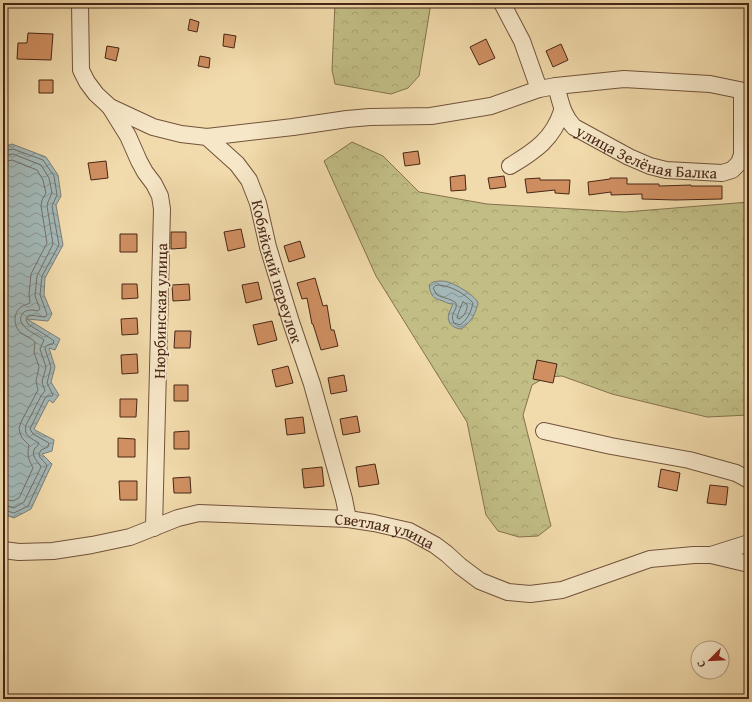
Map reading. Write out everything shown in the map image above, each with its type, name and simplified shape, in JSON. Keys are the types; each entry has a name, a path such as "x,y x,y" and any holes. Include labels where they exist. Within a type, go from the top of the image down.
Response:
{"street":[{"path":"80,3 81,70 87,82 96,94 110,107 152,127 181,134 207,137 292,128 347,119 431,116 491,106 539,89 624,80 710,84 745,92"},
{"path":"502,3 522,41 539,89"},
{"name":"улица Зелёная Балка","path":"556,86 562,111 567,120 574,127 629,157 650,166 666,170 722,173 732,170 739,163 742,155 745,92"},
{"name":"Нюрбинская улица","path":"110,107 128,136 145,172 154,184 160,196 162,209 154,528"},
{"path":"510,166 530,154 545,141 554,131 562,111"},
{"name":"Кобяйский переулок","path":"207,137 237,164 249,180 258,203 268,247 314,391 344,499 348,519"},
{"path":"544,431 610,446 689,460 736,473 749,480"},
{"name":"Светлая улица","path":"3,550 19,552 53,551 92,545 130,537 178,518 199,513 348,519 409,531 435,545 480,581 508,592 530,594 562,590 650,559 711,554 749,564"},
{"path":"711,554 749,543"}],"green space":[{"path":"335,3 431,3 419,76 408,88 391,94 335,84 332,70"},
{"path":"352,142 383,156 419,192 487,204 625,212 749,202 749,415 707,417 612,394 562,376 546,377 532,385 523,415 551,526 538,536 519,537 498,531 486,515 467,422 376,276 324,161"}],"water":[{"path":"12,144 46,157 58,175 61,196 56,205 63,245 45,278 44,295 52,314 48,321 27,319 60,339 55,350 49,348 55,367 51,382 59,395 53,403 49,400 34,429 54,440 52,451 42,454 52,464 31,509 14,518 3,514 3,147"},
{"path":"439,281 456,285 474,297 477,301 478,305 473,316 461,329 452,326 448,319 449,312 453,304 437,299 432,295 429,285 433,282"}],"building":[{"path":"190,19 199,22 197,32 188,30"},
{"path":"28,33 53,34 51,60 17,59 18,43 27,43"},
{"path":"224,34 236,36 234,48 223,46"},
{"path":"486,39 495,58 479,65 470,47"},
{"path":"561,44 568,60 553,67 546,51"},
{"path":"107,46 119,48 116,61 105,58"},
{"path":"200,56 210,58 209,68 198,66"},
{"path":"39,80 53,80 53,93 39,93"},
{"path":"418,151 420,164 405,166 403,153"},
{"path":"106,161 108,178 91,180 88,163"},
{"path":"465,175 466,190 451,191 450,177"},
{"path":"504,176 506,187 490,189 488,178"},
{"path":"540,178 540,180 570,180 569,194 555,193 555,190 527,193 525,179"},
{"path":"610,178 627,178 627,184 659,184 659,186 722,186 722,199 642,199 642,194 611,195 611,192 589,195 588,182"},
{"path":"241,229 245,247 228,251 224,232"},
{"path":"171,232 186,232 186,248 171,249"},
{"path":"120,234 137,234 137,252 120,252"},
{"path":"300,241 305,257 289,262 284,246"},
{"path":"315,278 323,306 327,305 331,330 334,330 338,346 321,350 312,324 307,298 302,299 297,283"},
{"path":"258,282 262,299 246,303 242,285"},
{"path":"122,284 137,284 138,298 122,299"},
{"path":"189,284 190,300 173,301 172,285"},
{"path":"137,318 138,334 122,335 121,319"},
{"path":"272,321 277,340 258,345 253,325"},
{"path":"175,331 191,331 190,348 174,348"},
{"path":"137,354 138,373 122,374 121,355"},
{"path":"537,360 557,364 553,383 533,379"},
{"path":"288,366 293,383 276,387 272,370"},
{"path":"344,375 347,391 331,394 328,378"},
{"path":"174,385 188,385 188,401 174,401"},
{"path":"120,399 137,399 136,417 120,417"},
{"path":"357,416 360,432 343,435 340,419"},
{"path":"303,417 305,433 287,435 285,419"},
{"path":"189,431 189,449 174,449 174,432"},
{"path":"118,438 135,439 135,457 118,457"},
{"path":"375,464 379,484 359,487 356,467"},
{"path":"322,467 324,486 304,488 302,469"},
{"path":"661,469 680,473 677,491 658,487"},
{"path":"190,477 191,493 174,493 173,478"},
{"path":"119,481 137,481 137,500 120,500"},
{"path":"710,485 728,487 726,505 707,503"}]}
